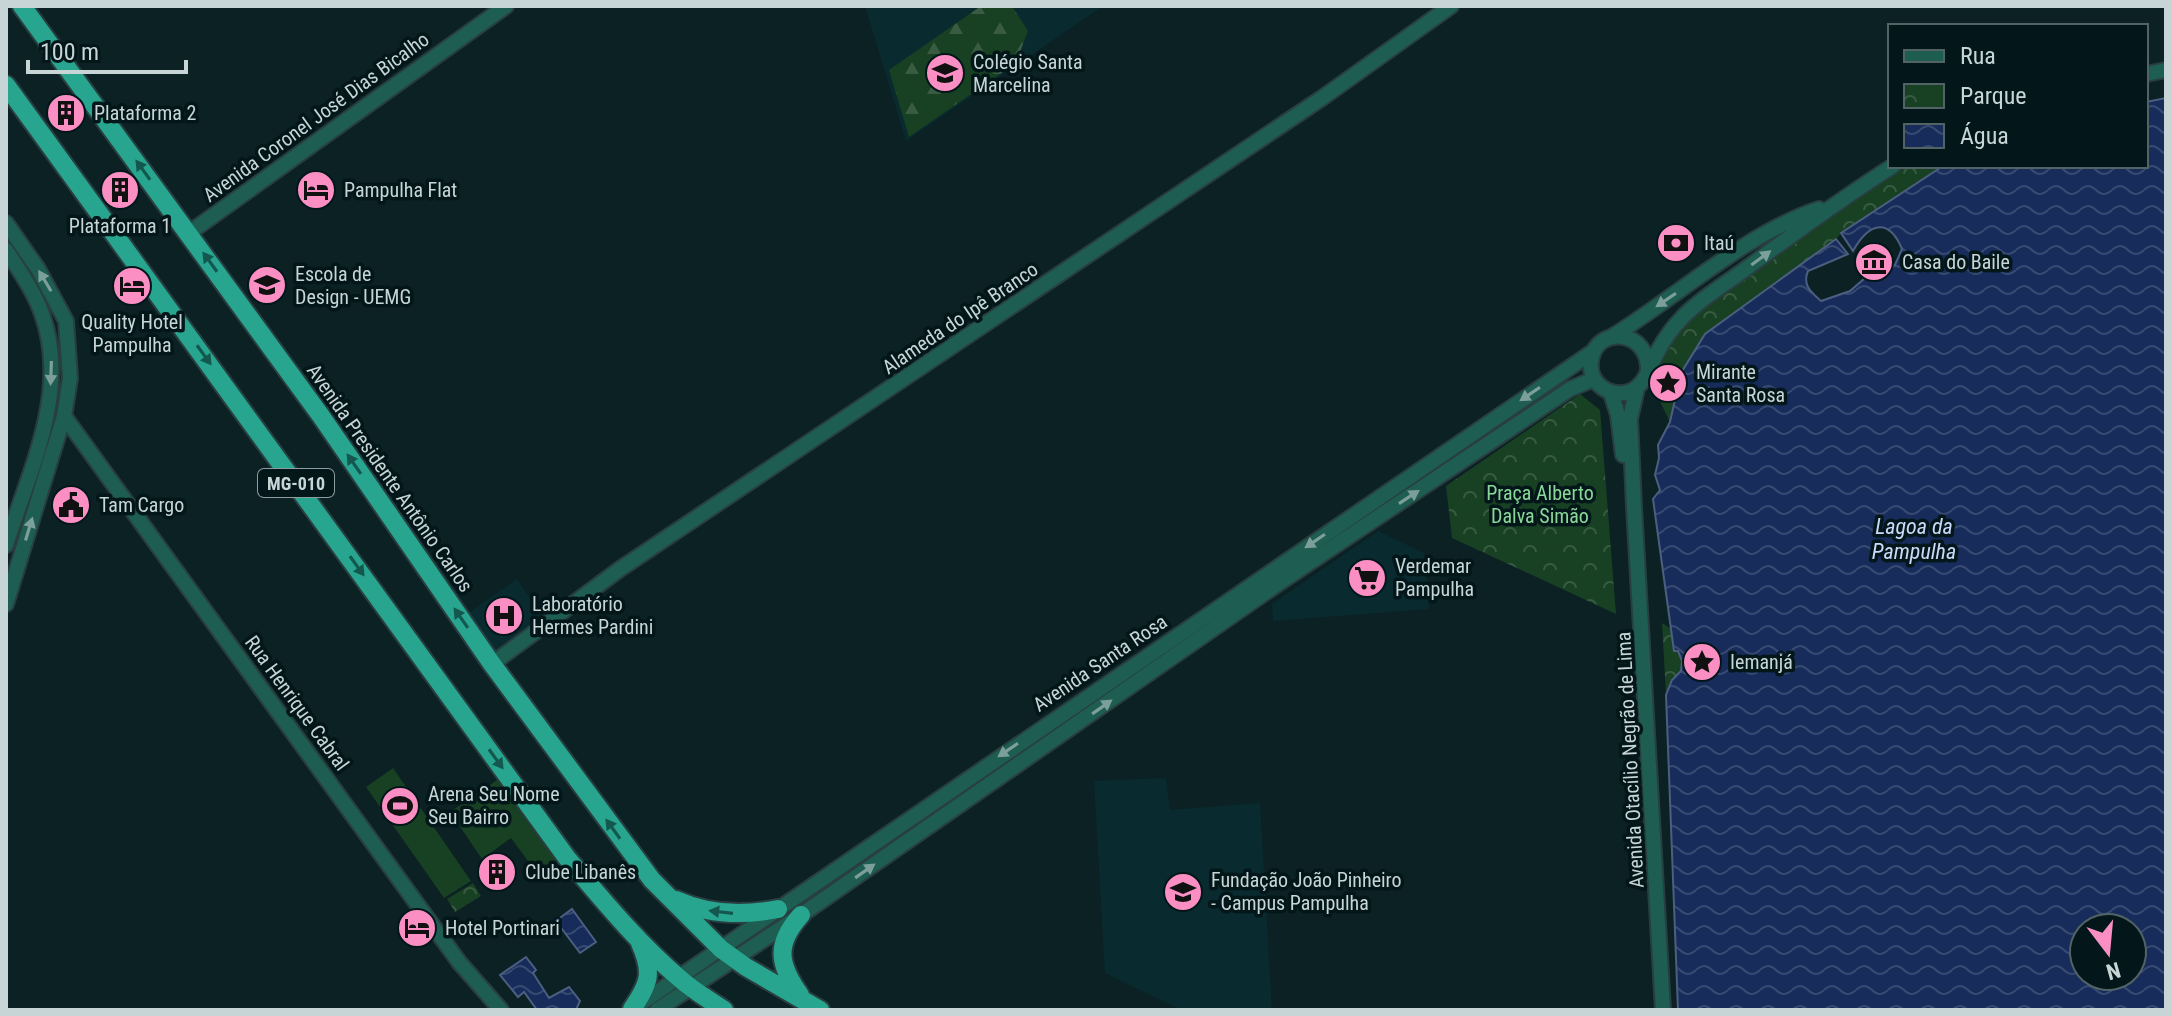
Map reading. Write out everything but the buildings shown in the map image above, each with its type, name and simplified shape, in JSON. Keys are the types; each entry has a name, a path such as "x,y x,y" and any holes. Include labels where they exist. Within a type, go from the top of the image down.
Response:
{"highway":[{"name":"Avenida Presidente Antônio Carlos","path":"22,6 321,416 492,664 626,847 667,896 728,954 812,1005"},
{"name":"MG-010","path":"6,85 567,858 637,937 685,983 724,1010"},
{"path":"667,896 690,906 729,914 778,909"},
{"path":"801,915 790,928 782,950 789,980 812,1005"},
{"path":"631,1010 645,990 648,979 647,959 637,937"}],"street":[{"name":"Avenida Coronel José Dias Bicalho","path":"189,233 506,6"},
{"name":"Alameda do Ipê Branco","path":"492,664 620,569 1309,107 1451,6"},
{"path":"1834,204 1795,217 1722,261 1609,338 1594,351 1591,360 1594,379 1611,393 1620,394 1637,388 1659,349 1683,317 1834,204 1890,168"},
{"path":"6,223 38,269 66,321 70,378 64,416 6,604"},
{"path":"6,250 42,311 48,332 52,374 49,411 6,545"},
{"path":"1705,299 1723,278 1725,270 1722,261"},
{"path":"1609,338 1618,336 1635,340 1646,353 1648,371"},
{"name":"Avenida Santa Rosa","path":"728,954 778,909 1594,351"},
{"name":"Avenida Santa Rosa","path":"631,1010 685,983 728,954 801,915 1279,583 1570,389 1594,379"},
{"name":"Avenida Otacílio Negrão de Lima","path":"1637,388 1630,419 1663,1010"},
{"name":"Avenida Otacílio Negrão de Lima","path":"1611,393 1618,415 1634,507"},
{"name":"Rua Henrique Cabral","path":"64,416 459,962 501,1010"},
{"name":"Avenida Santa Rosa","path":"657,1010 685,983"}],"shaded area":[{"name":"Colégio Santa Marcelina","path":"865,6 1103,6 906,141"},
{"name":"Verdemar Pampulha","path":"1378,531 1424,553 1429,609 1273,621 1272,604"},
{"name":"Laboratório Hermes Pardini","path":"517,579 543,617 491,654 464,616"},
{"name":"Fundação João Pinheiro - Campus Pampulha","path":"1166,778 1170,810 1260,803 1272,1010 1181,1010 1105,973 1094,781"}],"green space":[{"path":"981,6 1012,6 1028,31 1016,63 909,137 889,70"},
{"path":"1894,168 1940,168 1841,233 1705,334 1681,373 1670,422 1649,379 1683,317"},
{"name":"Praça Alberto Dalva Simão","path":"1580,394 1600,410 1616,614 1452,538 1446,486"},
{"path":"1662,623 1671,629 1674,650 1678,651 1682,661 1681,671 1672,680 1666,695"},
{"path":"393,768 471,881 444,898 366,787"},
{"path":"500,778 559,858 537,873 511,838 482,859 450,812"},
{"path":"473,883 481,896 455,912 447,899"}],"water":[{"name":"Lagoa da Pampulha","path":"2166,98 2166,1010 1678,1010 1666,695 1672,680 1681,671 1682,661 1678,651 1674,651 1653,499 1660,490 1655,475 1658,445 1670,422 1681,373 1705,334 1836,239 1848,254 1808,271 1806,276 1808,288 1821,301 1850,291 1872,272 1895,265 1902,249 1891,232 1878,228 1865,235 1853,251 1841,233 1940,168 2148,168 2148,102"},
{"path":"572,909 596,942 580,953 556,921"},
{"path":"526,957 549,998 569,987 580,1001 576,1010 537,1010 524,992 518,997 500,975"}],"place":[{"name":"Colégio Santa Marcelina","path":"945,73"},
{"name":"Plataforma 2","path":"66,113"},
{"name":"Plataforma 1","path":"120,190"},
{"name":"Pampulha Flat","path":"316,190"},
{"name":"Itaú","path":"1676,243"},
{"name":"Casa do Baile","path":"1874,262"},
{"name":"Escola de Design - UEMG","path":"267,285"},
{"name":"Quality Hotel Pampulha","path":"132,286"},
{"name":"Mirante Santa Rosa","path":"1668,383"},
{"name":"Tam Cargo","path":"71,505"},
{"name":"Verdemar Pampulha","path":"1367,578"},
{"name":"Laboratório Hermes Pardini","path":"504,616"},
{"name":"Iemanjá","path":"1702,662"},
{"name":"Arena Seu Nome Seu Bairro","path":"400,806"},
{"name":"Clube Libanês","path":"497,872"},
{"name":"Fundação João Pinheiro - Campus Pampulha","path":"1183,892"},
{"name":"Hotel Portinari","path":"417,928"}]}
